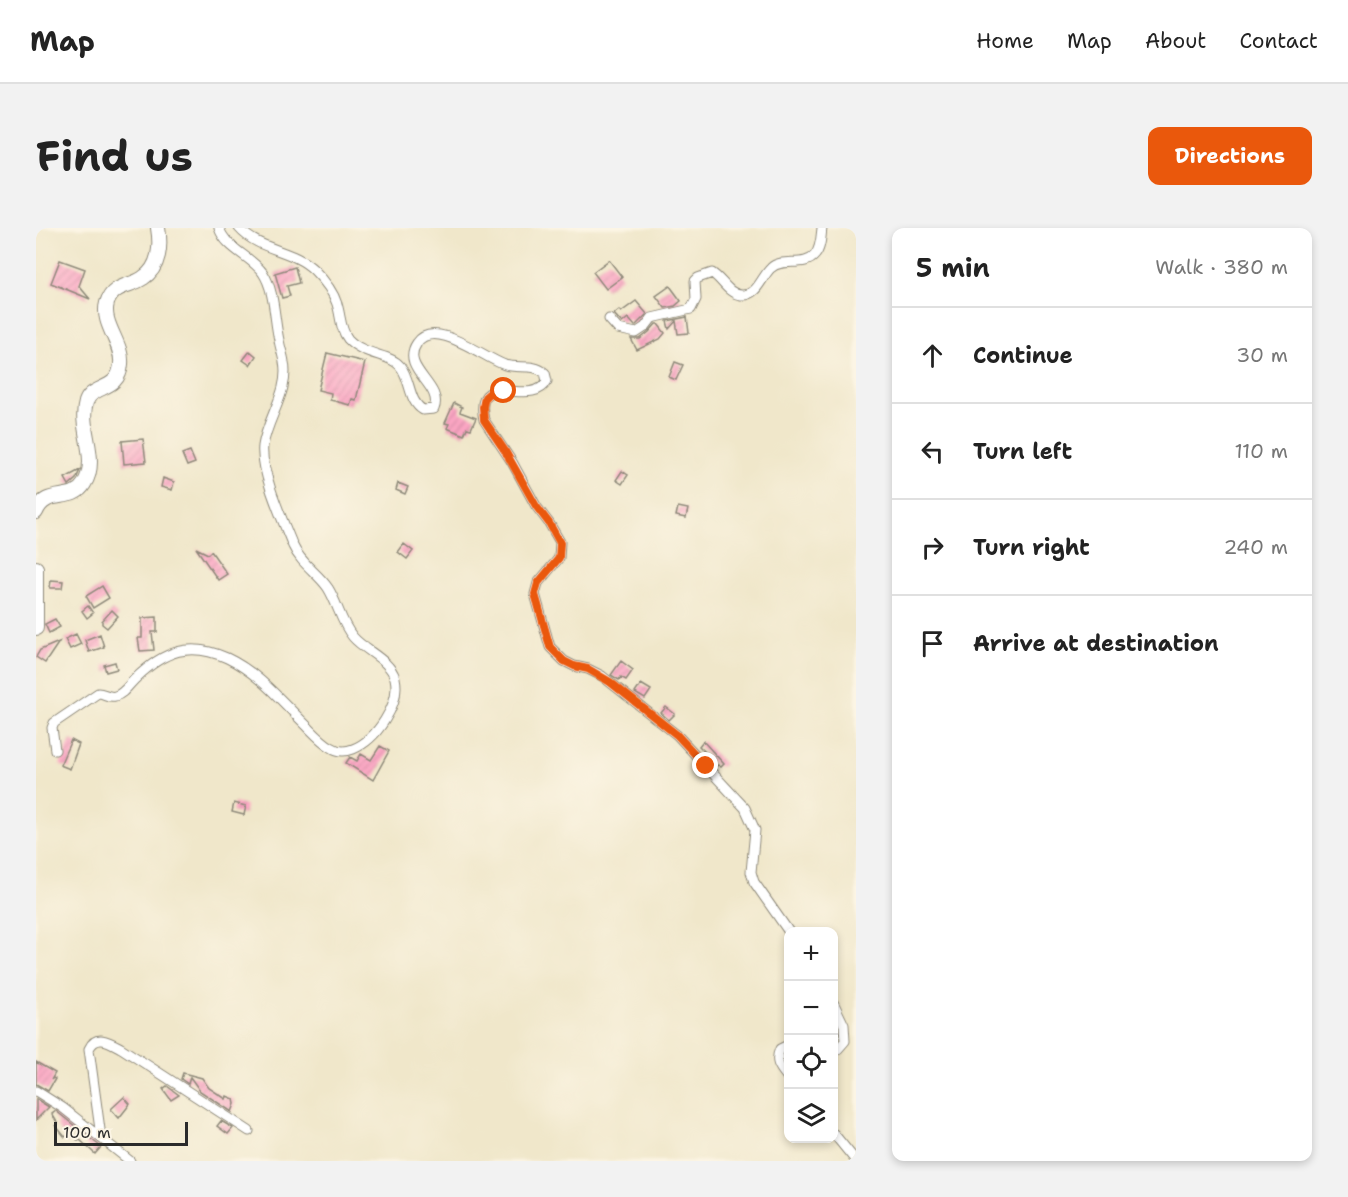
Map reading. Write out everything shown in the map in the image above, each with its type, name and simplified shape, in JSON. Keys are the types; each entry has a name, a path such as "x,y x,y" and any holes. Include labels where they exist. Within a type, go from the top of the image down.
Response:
{"street":[{"path":"36,512 43,500 79,490 87,478 91,462 85,426 86,405 92,394 108,387 117,379 121,365 119,350 106,315 106,305 112,293 118,288 144,278 155,265 159,256 158,228"},
{"path":"55,750 52,728 58,718 98,693 118,695 147,668 175,651 191,649 209,652 241,666 282,701 324,742 340,751 353,749 370,737 387,715 393,702 396,687 392,671 348,630 329,590 297,553 279,511 263,463 265,436 281,395 285,373 269,284 259,268 225,240 219,228"},
{"path":"239,228 254,242 292,255 312,268 332,292 344,333 348,339 364,351 396,362 405,374 416,404 423,410 434,409 435,395 416,368 413,351 419,340 429,334 441,334 454,338 483,356 504,364 537,368 545,373 547,381 540,390 529,392 496,390 488,394 484,401 483,414 484,420 560,543 559,558 538,583 535,594 550,647 564,661 602,676 677,735 734,794 745,808 755,830 751,872 754,882 786,927"},
{"path":"609,319 618,329 636,333 656,316 691,309 696,299 695,281 712,273 737,295 745,296 756,289 771,268 776,265 809,260 814,257 818,250 822,228"},
{"path":"36,568 36,628"},
{"path":"838,1012 844,1025 845,1041 838,1049"},
{"path":"101,1137 89,1049 97,1040 105,1040 121,1048 249,1131"},
{"path":"784,1047 780,1048 776,1059 784,1072"},
{"path":"36,1091 63,1108 130,1161"},
{"path":"838,1139 856,1161"}],"building":[{"path":"60,260 85,269 79,286 90,299 51,283"},
{"path":"609,260 622,277 606,289 593,272"},
{"path":"295,267 299,283 287,286 290,296 282,298 275,273"},
{"path":"670,286 681,301 675,306 665,308 656,296"},
{"path":"636,301 647,314 635,326 628,318 622,323 614,314 619,310 621,312"},
{"path":"687,317 689,333 678,334 676,321 669,329 667,321"},
{"path":"656,324 665,333 660,339 637,350 631,339 640,339"},
{"path":"250,351 256,356 250,365 243,360"},
{"path":"327,353 365,362 356,400 352,399 350,405 330,400 331,393 318,390"},
{"path":"675,362 683,365 676,380 669,377"},
{"path":"454,403 462,407 460,412 476,418 471,429 467,428 464,435 447,428 449,424 445,423"},
{"path":"143,439 146,462 124,464 122,441"},
{"path":"190,451 195,463 187,466 182,454"},
{"path":"80,470 76,479 69,485 65,478"},
{"path":"622,471 628,475 622,484 616,480"},
{"path":"163,478 174,482 172,490 161,487"},
{"path":"398,483 408,487 405,494 396,490"},
{"path":"678,507 688,509 686,518 676,516"},
{"path":"404,544 413,551 407,559 398,552"},
{"path":"196,548 208,554 211,551 227,574 218,580"},
{"path":"51,580 63,581 62,588 50,588"},
{"path":"102,586 109,598 93,608 86,596"},
{"path":"88,606 93,613 87,618 82,611"},
{"path":"112,610 118,616 107,628 102,621"},
{"path":"157,617 157,632 152,632 154,650 140,651 138,638 142,638 142,618"},
{"path":"55,619 60,627 49,633 45,624"},
{"path":"76,634 81,644 70,649 65,639"},
{"path":"100,634 104,647 89,652 85,640"},
{"path":"59,642 45,663 36,657 40,650"},
{"path":"621,661 633,670 626,680 621,677 619,680 611,675"},
{"path":"115,662 117,669 106,672 104,665"},
{"path":"641,684 651,690 645,699 635,693"},
{"path":"666,707 675,714 669,720 661,713"},
{"path":"71,740 79,744 70,769 60,765"},
{"path":"703,741 724,764 721,767 716,766 699,746"},
{"path":"380,746 389,751 373,780 346,763 350,757 357,761 361,754 371,760"},
{"path":"234,803 246,806 244,815 232,812"},
{"path":"36,1062 55,1073 51,1080 55,1079 48,1091 36,1084"},
{"path":"183,1073 202,1078 209,1088 226,1099 227,1096 234,1099 232,1112 200,1091 190,1077 188,1084 181,1079"},
{"path":"167,1086 179,1095 171,1100 163,1089"},
{"path":"124,1097 130,1104 119,1118 111,1109"},
{"path":"36,1099 49,1107 36,1120"},
{"path":"56,1111 101,1147 95,1154 80,1140 78,1141 72,1132 65,1137 56,1126 58,1124 52,1114"},
{"path":"221,1121 233,1128 228,1134 217,1126"}],"route":[{"path":"504,391 492,391 485,397 484,420 560,543 559,558 535,588 544,632 550,647 564,661 588,669 610,682 677,735 706,766"}]}
